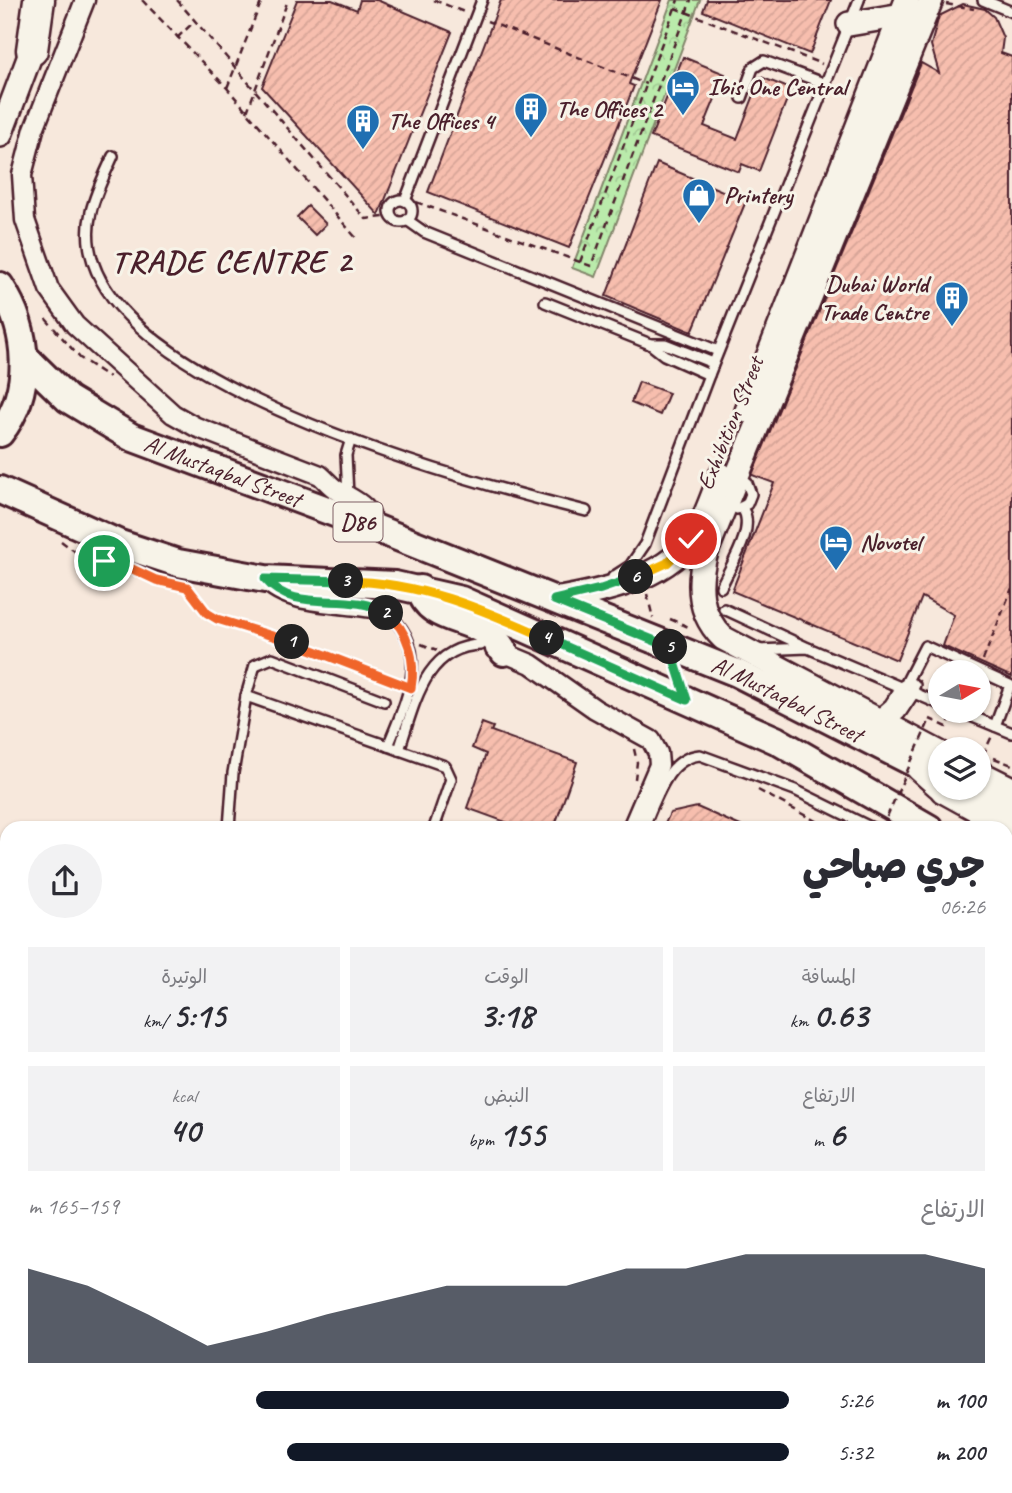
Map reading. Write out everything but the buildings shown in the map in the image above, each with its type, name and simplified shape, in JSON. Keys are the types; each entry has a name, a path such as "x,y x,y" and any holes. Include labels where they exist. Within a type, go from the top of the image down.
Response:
{"highway":[{"path":"32,50 39,0"},
{"path":"967,800 1005,821"}],"main road":[{"path":"0,286 19,324 24,356 16,405 0,433"},
{"name":"Al Mustaqbal Street","path":"24,356 68,399 111,427 375,528 870,730 928,766"},
{"name":"Al Mustaqbal Street","path":"0,490 149,554 207,570 265,579 372,582 420,589 477,607 776,740 917,821"},
{"path":"420,589 425,601 435,611 484,628 492,648"},
{"path":"672,648 687,700"},
{"path":"843,704 856,722 870,730"},
{"path":"991,798 1012,807"}],"street":[{"path":"0,135 52,0"},
{"path":"85,0 34,129 22,175 25,220 49,289 85,335 173,414 196,427 316,473 335,489 366,508 375,528"},
{"name":"Exhibition Street","path":"546,597 601,589 637,576 676,556 691,539 703,519 930,0"},
{"path":"849,24 904,8"},
{"name":"Exhibition Street","path":"843,704 723,638 710,624 701,596 703,564 734,507 737,478 754,449 892,102 912,39 904,8"},
{"path":"265,579 278,592 293,598 351,603 383,610"},
{"path":"492,648 531,664 595,709 651,740 658,753 659,765 635,821"},
{"path":"870,730 895,709 909,692"},
{"path":"991,771 1012,789"}],"lane":[{"path":"406,200 393,203 391,216 400,222 407,220 412,212 406,200 482,0"},
{"path":"546,597 615,576 636,560 645,544 713,363 859,0"},
{"path":"983,0 1012,12"},
{"path":"743,98 754,68 764,61 826,84"},
{"path":"113,156 91,203 88,231 92,260 114,300 168,348 216,379 351,439 470,480 586,511"},
{"path":"407,220 424,232 718,351"},
{"path":"545,302 650,344 664,355 709,375"},
{"path":"650,344 665,344 713,363"},
{"path":"348,495 346,455 351,439"},
{"path":"721,587 747,529 748,517 734,507"},
{"path":"724,609 928,699"},
{"path":"383,610 398,624 408,640 413,675 411,688 388,746"},
{"path":"909,692 916,685 907,681 925,646 956,660"},
{"path":"399,750 422,684 433,667 456,650 492,648"},
{"path":"744,650 808,648"},
{"path":"230,821 233,773 246,696 255,665 272,658 384,701"},
{"path":"991,676 1010,685 995,726"},
{"path":"246,696 445,766 450,771 450,782 436,821"},
{"path":"984,723 1012,733"},
{"path":"646,821 674,766 685,758 700,755 795,790 858,821"}],"path":[{"path":"142,0 226,89 357,239"},
{"path":"177,0 366,219 391,216"},
{"path":"226,89 262,0"},
{"path":"247,113 288,0"},
{"path":"434,0 646,84"},
{"path":"580,262 678,0"},
{"path":"406,200 591,266 691,0"},
{"path":"930,0 974,9"},
{"path":"675,8 832,68"},
{"path":"176,39 195,21"},
{"path":"59,539 84,558 112,562"},
{"path":"137,572 173,583"},
{"path":"637,576 649,599 654,625"},
{"path":"180,584 191,591 207,613 217,619 289,641 411,688"},
{"path":"983,660 1012,588"},
{"path":"670,619 691,628"},
{"path":"885,821 928,723"},
{"path":"991,737 995,726"},
{"path":"991,764 1012,765"}],"green space":[{"path":"672,0 700,0 596,277 572,268"}],"place":[{"name":"Ibis One Central","path":"683,117"},
{"name":"The Offices 2","path":"531,139"},
{"name":"The Offices 4","path":"363,151"},
{"name":"Printery","path":"699,225"},
{"name":"Dubai World Trade Centre","path":"952,328"},
{"name":"Novotel","path":"836,572"}],"district":[{"name":"TRADE CENTRE 2","path":"232,261"}],"route":[{"path":"104,561 126,566 156,580 187,587 211,617 289,641 411,688 413,675 408,640 394,618 383,610 351,603 293,598 278,592 265,579 372,582 444,595 687,700 680,684 672,648 554,600 578,596 647,573 667,563 691,539"}]}
